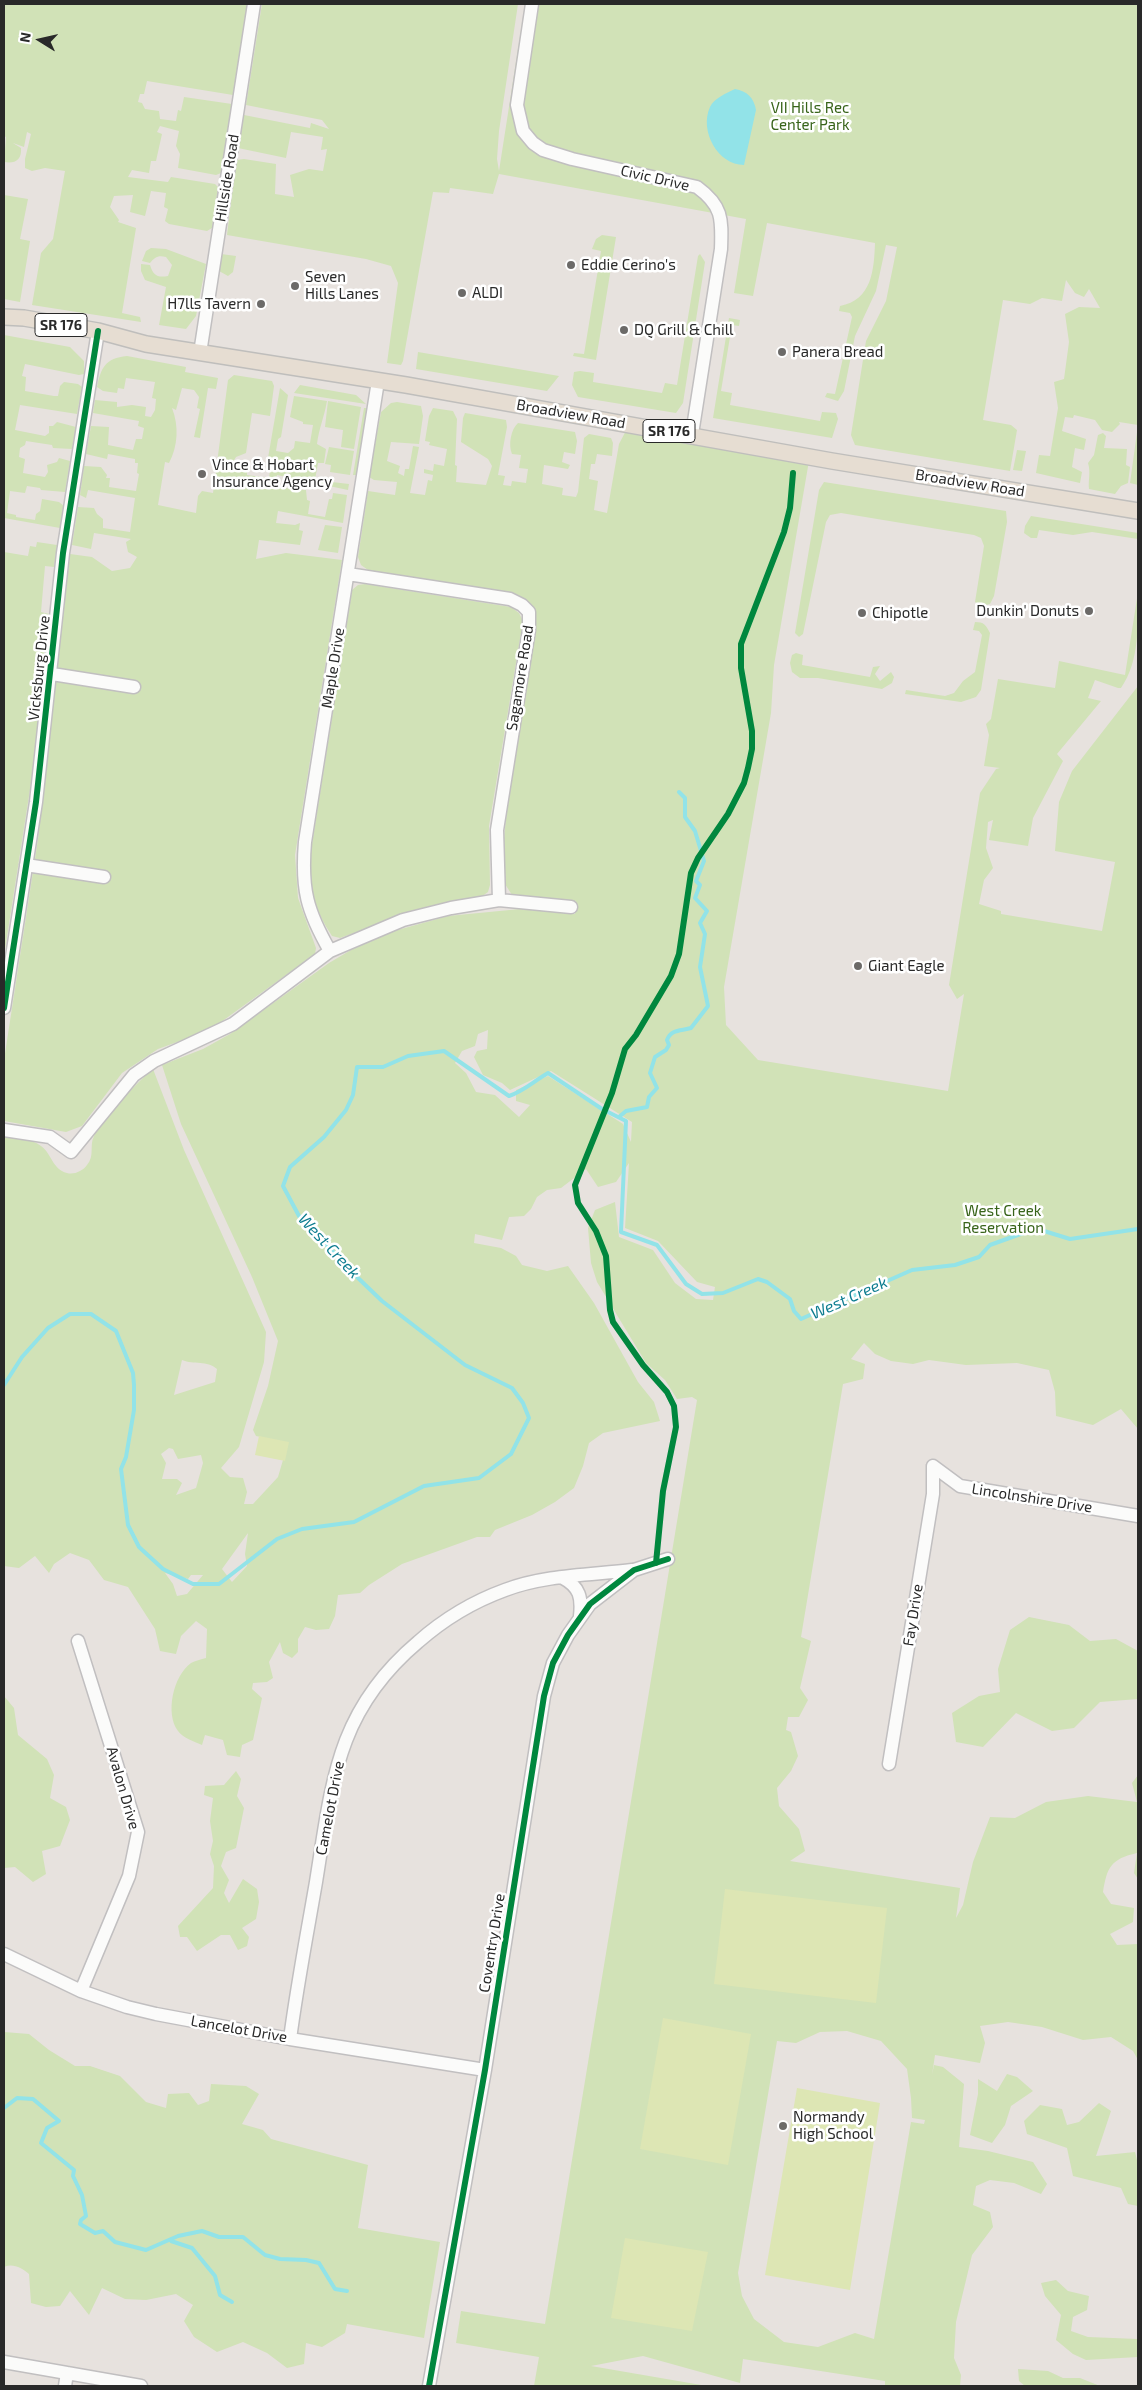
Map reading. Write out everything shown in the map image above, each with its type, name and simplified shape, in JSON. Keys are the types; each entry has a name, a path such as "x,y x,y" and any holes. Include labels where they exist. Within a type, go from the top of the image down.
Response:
{"main road":[{"name":"Broadview Road","path":"4,317 24,318 98,331 146,344 378,381 692,434 840,462 1138,511"}],"street":[{"name":"Hillside Road","path":"200,353 254,4"},
{"name":"Civic Drive","path":"532,4 517,105 523,131 532,143 543,150 572,159 697,187 711,197 718,208 722,227 721,249 692,434"},
{"name":"Vicksburg Drive","path":"4,1008 52,674 64,548 98,331"},
{"name":"Maple Drive","path":"330,951 315,923 306,900 302,873 305,842 378,381"},
{"name":"Sagamore Road","path":"348,574 510,599 522,605 529,612 529,630 497,830 499,900"},
{"path":"52,674 134,687"},
{"path":"26,865 104,877"},
{"path":"4,1130 50,1137 71,1152 134,1075 154,1061 232,1024 330,951 403,920 451,908 499,900 571,907"},
{"name":"Lincolnshire Drive","path":"932,1466 960,1486 1138,1516"},
{"name":"Fay Drive","path":"889,1764 932,1494 932,1466"},
{"name":"Coventry Drive","path":"429,2386 485,2070 544,1696 553,1663 580,1616 603,1593 634,1570 668,1559"},
{"name":"Camelot Drive","path":"290,2039 331,1790 347,1736 376,1683 396,1660 434,1628 467,1606 506,1589 533,1582 634,1570"},
{"path":"563,1578 572,1583 580,1593 580,1616"},
{"name":"Avalon Drive","path":"78,1640 138,1832 129,1876 81,1990"},
{"name":"Lancelot Drive","path":"4,1954 81,1990 156,2014 290,2039 485,2070"},
{"path":"4,2362 141,2386"},
{"path":"65,2386 67,2373"}],"green space":[{"path":"4,4 247,4 233,95 147,81 144,94 140,94 138,102 142,103 145,109 159,111 160,119 176,121 178,110 181,111 184,97 232,104 221,173 216,175 178,168 180,154 176,146 179,131 160,126 157,132 162,134 156,161 151,161 149,173 132,170 128,177 168,182 171,177 215,184 218,187 212,228 207,231 169,224 165,221 168,209 164,207 166,193 151,191 145,216 130,212 133,195 114,196 110,207 119,220 118,222 136,228 122,313 140,317 141,322 32,305 41,253 53,239 65,171 45,168 32,171 25,168 25,159 31,134 27,132 24,147 13,143 21,148 19,158 14,162 4,162 6,137 4,136"},
{"name":"VII Hills Rec Center Park","path":"262,4 518,4 499,131 497,159 499,171 525,4 1138,4 1138,425 1119,422 1120,424 1112,432 1102,430 1095,420 1074,415 1073,418 1065,417 1062,431 1086,439 1084,450 1075,448 1072,467 1082,472 1080,483 1036,473 1039,455 1050,456 1058,408 1054,382 1064,379 1069,342 1065,314 1079,307 1100,308 1089,289 1084,297 1075,293 1066,280 1062,301 1042,298 1030,304 1003,300 983,420 1011,425 1017,430 1010,471 855,445 851,435 866,341 886,301 897,247 886,245 876,291 855,336 844,391 838,401 825,397 827,393 835,394 852,317 850,313 839,311 840,306 851,303 865,291 872,273 875,243 767,223 753,296 734,293 746,219 499,174 493,194 450,188 449,193 433,192 403,361 401,365 387,363 398,283 391,266 366,259 227,235 236,160 244,159 276,164 275,194 294,197 290,175 309,169 323,171 327,149 321,150 323,137 291,132 286,158 238,148 244,115 310,128 311,123 329,129 322,120 246,105"},
{"path":"4,195 28,199 20,239 30,241 20,302 4,299"},
{"path":"602,235 616,237 596,360 573,356 574,353 584,354 601,251 592,249 596,239"},
{"path":"151,248 166,249 206,264 196,316 186,329 159,325 166,287 145,280 141,271 141,264 150,265 154,273 161,277 168,276 172,265 163,256 153,259 150,263 142,261 146,251"},
{"path":"221,254 236,256 233,272 228,276 219,271"},
{"path":"700,254 705,262 683,403 676,413 578,397 572,385 574,372 580,371 594,373 593,382 662,393 665,383 677,385 698,256"},
{"path":"729,318 740,320 739,326 732,325 721,391 732,393 730,405 820,421 822,412 836,413 838,419 832,438 713,418"},
{"path":"4,335 70,347 84,361 84,374 79,375 25,364 22,376 26,377 25,391 58,396 60,386 64,382 78,384 82,387 77,414 20,405 15,430 45,436 49,433 49,426 53,426 57,422 76,427 72,449 53,448 52,445 26,441 25,445 20,448 19,457 25,459 23,473 45,477 48,472 47,465 57,462 59,458 70,461 65,492 41,490 40,488 27,486 25,493 10,491 7,513 16,515 16,517 35,520 36,514 40,511 42,499 59,502 64,506 60,528 4,518"},
{"path":"418,352 559,376 547,391 416,369"},
{"path":"127,356 186,367 185,372 218,378 216,389 208,388 200,438 194,437 200,409 197,408 199,397 194,390 182,388 176,410 172,408 176,422 176,443 169,463 165,462 158,505 196,513 198,496 202,491 213,493 228,380 234,375 272,381 274,386 270,416 252,413 246,453 236,457 233,462 235,466 247,467 247,475 269,478 271,462 268,458 280,388 288,395 281,437 278,439 276,451 288,453 294,448 295,441 310,443 313,425 303,424 303,422 290,417 294,396 327,401 317,444 326,449 324,463 318,463 315,480 349,484 348,490 277,475 275,487 306,490 307,500 310,501 308,514 325,517 329,499 332,499 333,493 347,495 343,523 278,511 276,523 295,525 300,523 299,530 303,531 300,545 259,540 256,559 286,553 342,560 295,855 298,898 316,948 315,954 210,1030 158,1049 122,1073 82,1126 66,1132 4,1121 4,1060 38,839 70,554 92,557 112,571 130,568 137,557 128,552 126,542 131,539 94,533 91,549 72,545 78,507 94,508 103,519 103,528 130,532 135,498 88,490 86,498 80,495 84,466 101,467 107,475 106,478 110,478 109,487 136,491 139,474 137,473 138,463 135,463 135,459 108,454 107,459 86,454 91,426 109,427 108,445 133,450 136,439 142,439 144,428 138,426 139,421 93,413 95,400 117,402 117,407 132,405 146,407 145,416 151,417 155,410 156,399 152,398 155,382 126,378 124,389 118,388 117,393 103,391 97,387 100,374 105,365 114,359"},
{"path":"300,385 356,395 366,404 294,393"},
{"path":"328,401 361,407 354,449 341,447 343,430 325,427"},
{"name":"West Creek Reservation","path":"397,402 421,406 423,416 419,444 391,442 387,461 400,466 398,473 404,476 405,469 409,469 413,446 419,447 410,493 425,495 428,480 432,481 433,475 424,473 424,469 433,471 434,464 444,466 447,449 429,445 430,442 425,441 429,416 433,408 453,411 457,419 456,482 486,485 492,466 488,459 461,442 465,413 506,420 507,427 498,475 505,476 503,485 511,486 512,481 526,483 528,469 519,468 521,455 512,454 510,446 512,433 518,423 575,432 577,441 575,454 564,452 562,462 570,465 568,469 544,465 542,484 563,488 562,495 576,497 578,492 584,438 589,434 611,438 613,443 612,456 597,454 595,464 591,464 589,479 598,481 594,510 607,513 619,444 630,423 810,455 774,665 771,713 724,987 726,1025 758,1060 948,1091 964,994 957,999 949,985 980,793 996,769 1000,768 984,766 989,735 986,724 991,719 998,679 1055,688 1059,661 1125,675 1138,592 1137,641 1132,666 1121,688 1095,680 1088,698 1101,701 1057,754 1063,761 1033,818 1028,846 989,840 993,820 988,822 986,848 993,868 984,880 979,904 1001,911 1001,914 1102,931 1115,862 1055,851 1059,802 1072,771 1138,686 1138,1429 1121,1409 1093,1425 1056,1416 1055,1392 1049,1370 1017,1363 966,1365 929,1360 913,1364 891,1361 875,1354 864,1343 851,1359 865,1364 863,1379 843,1384 801,1637 811,1641 800,1688 808,1700 799,1717 788,1717 786,1730 791,1732 798,1756 791,1771 777,1788 779,1806 799,1829 805,1851 790,1861 960,1888 956,1918 963,1905 973,1862 990,1817 1015,1818 1046,1802 1088,1796 1137,1802 1132,1783 1138,1775 1138,1879 1134,1873 1137,1853 1121,1858 1112,1865 1106,1876 1103,1892 1111,1904 1134,1908 1133,1922 1110,1934 1117,1945 1138,1944 1138,2060 1133,2051 1111,2037 1083,2040 1042,2027 1008,2022 980,2026 985,2043 980,2063 935,2055 932,2075 934,2065 943,2067 964,2084 959,2147 988,2151 1033,2162 1047,2184 1041,2194 1014,2183 990,2180 976,2186 973,2205 990,2212 993,2227 972,2255 956,2322 954,2358 961,2375 960,2386 885,2386 885,2381 743,2359 740,2383 643,2356 591,2366 707,2386 534,2386 539,2357 456,2343 461,2311 545,2324 697,1400 692,1397 677,1399 665,1380 646,1363 597,1282 591,1263 588,1228 595,1210 615,1202 619,1237 653,1250 675,1283 696,1299 713,1300 715,1287 697,1282 658,1241 625,1228 629,1163 616,1182 598,1187 586,1169 561,1188 547,1190 537,1197 531,1209 524,1216 509,1217 502,1240 475,1234 474,1243 501,1248 516,1256 522,1265 547,1271 568,1266 594,1303 638,1382 654,1402 660,1421 603,1433 589,1443 583,1466 574,1488 555,1502 532,1515 495,1530 490,1537 477,1537 402,1564 360,1593 338,1595 335,1616 329,1629 316,1630 305,1627 298,1639 298,1652 292,1658 283,1653 280,1642 269,1662 273,1678 267,1682 253,1683 252,1689 262,1698 253,1740 242,1745 240,1757 227,1755 223,1740 205,1735 202,1745 189,1740 178,1731 174,1724 172,1705 176,1686 185,1669 191,1663 206,1658 207,1629 196,1621 181,1636 176,1654 160,1651 155,1629 128,1587 104,1580 89,1560 70,1553 54,1564 49,1573 35,1556 19,1568 4,1566 4,1137 37,1143 45,1149 55,1165 62,1171 78,1172 89,1162 94,1136 105,1119 153,1069 184,1150 266,1332 264,1362 239,1447 221,1468 230,1477 243,1478 247,1492 244,1504 253,1504 278,1477 288,1443 256,1436 253,1430 268,1386 278,1341 252,1277 181,1124 162,1065 203,1049 230,1034 329,963 351,950 394,931 448,916 520,909 575,914 576,901 512,895 505,884 503,848 507,808 535,636 535,617 530,604 527,600 368,570 361,565 358,557 368,491 395,495 397,482 374,480 369,477 381,412 391,403","holes":["488,1030 487,1049 477,1051 474,1057 483,1075 502,1083 510,1090 551,1071 632,1122 631,1142 623,1124 548,1076 516,1090 516,1101 530,1105 519,1117 495,1095 476,1092 466,1073 455,1063 462,1051 475,1046 478,1034","182,1360 213,1366 217,1369 215,1382 174,1395","169,1448 173,1449 178,1459 201,1455 203,1463 196,1488 176,1495 182,1483 177,1479 162,1479 166,1463 161,1454","248,1533 245,1554 247,1566 232,1582 222,1569","165,1573 188,1579 191,1575 203,1575 187,1594 177,1596 173,1584","847,2031 881,2041 907,2069 912,2118 925,2120 924,2124 911,2122 874,2339 855,2333 818,2347 784,2342 754,2319 742,2296 738,2273 777,2041 796,2043 820,2032"]},
{"path":"364,408 367,408 367,411 357,475 353,475"},
{"path":"1138,425 1138,485 1130,483"},
{"path":"1103,433 1106,436 1104,448 1127,449 1126,465 1130,467 1128,483 1121,486 1115,494 1089,489 1088,463 1094,455 1098,435"},
{"path":"329,447 354,451 350,475 330,472 331,465 325,464"},
{"path":"1017,450 1026,451 1022,471 1013,470"},
{"path":"824,482 1006,511 1007,522 994,596 990,604 982,606 975,602 984,546 981,538 974,535 841,513 830,515 826,522 803,634 799,637 795,633 819,490"},
{"path":"1031,516 1138,533 1138,539 1092,532 1073,535 1039,530 1037,538 1031,538 1024,533 1025,526"},
{"path":"325,525 342,527 338,553 318,550"},
{"path":"37,542 57,545 54,567 45,566 41,612 49,614 34,764 4,956 4,552 28,556 30,546 36,547"},
{"path":"365,584 511,607 519,613 523,621 489,826 490,885 488,892 481,897 426,907 340,938 332,936 317,907 310,879 310,857 352,590 358,585"},
{"path":"975,622 984,624 990,633 981,690 976,697 961,702 905,694 906,690 945,696 954,693 963,681 975,672 982,635 979,631 973,630"},
{"path":"796,653 803,655 802,665 870,677 873,667 880,666 875,674 880,681 891,672 894,677 892,683 882,689 818,678 800,678 792,672 790,663 792,655"},
{"path":"259,1436 289,1442 285,1461 255,1455"},
{"path":"1029,1617 1069,1625 1090,1641 1116,1639 1138,1651 1138,1699 1100,1702 1074,1728 1052,1731 1016,1713 983,1747 956,1742 952,1713 979,1696 1000,1692 998,1669 1010,1630"},
{"path":"4,1696 14,1708 18,1735 47,1759 54,1775 50,1798 66,1807 70,1820 60,1846 42,1851 46,1874 33,1882 15,1867 4,1868"},
{"path":"236,1771 241,1779 237,1796 244,1808 236,1848 226,1852 221,1866 229,1880 224,1893 229,1903 243,1879 257,1889 259,1902 256,1919 242,1928 249,1937 247,1946 238,1950 230,1935 221,1935 197,1951 187,1937 180,1937 178,1926 213,1888 214,1866 210,1854 213,1841 210,1821 213,1798 204,1795 205,1786 224,1785"},
{"path":"725,1889 887,1908 876,2003 714,1984"},
{"path":"663,2018 751,2034 728,2165 640,2149"},
{"path":"4,2032 29,2034 49,2050 75,2066 90,2066 120,2076 146,2102 166,2108 168,2094 189,2093 198,2105 209,2101 211,2084 246,2086 259,2094 242,2124 263,2130 271,2139 368,2165 358,2228 440,2242 424,2338 347,2324 345,2333 322,2347 306,2343 304,2364 287,2368 267,2353 243,2342 217,2352 194,2337 184,2321 193,2305 176,2294 146,2300 125,2299 102,2288 89,2315 70,2291 60,2306 46,2307 31,2303 29,2274 17,2267 4,2267"},
{"path":"1007,2074 1017,2077 1033,2091 1011,2106 1005,2125 992,2143 970,2135 978,2094 978,2079 997,2091"},
{"path":"797,2088 880,2103 850,2290 765,2275"},
{"path":"1099,2103 1111,2111 1096,2156 1135,2152 1138,2164 1138,2206 1128,2204 1121,2188 1073,2176 1067,2148 1027,2134 1024,2121 1040,2105 1062,2109 1067,2125 1079,2122"},
{"path":"625,2238 708,2252 692,2331 611,2318"},
{"path":"1056,2280 1068,2291 1089,2296 1087,2310 1073,2317 1071,2331 1088,2337 1138,2339 1138,2357 1086,2360 1073,2354 1056,2340 1061,2315 1045,2296 1041,2283"},
{"path":"1018,2369 1048,2371 1063,2378 1080,2378 1100,2386 1025,2386 1019,2381"}],"water":[{"path":"735,89 743,91 749,96 754,102 756,110 744,165 726,159 719,153 709,136 707,126 707,116 714,101"}],"waterway":[{"path":"619,1117 626,1111 647,1107 649,1097 657,1088 650,1073 655,1057 666,1050 669,1045 667,1040 671,1034 691,1028 708,1006 700,967 705,934 700,923 707,911 695,898 700,885 696,881 704,861 695,831 685,817 685,798 679,792"},
{"name":"West Creek","path":"4,1385 22,1357 48,1328 70,1314 91,1314 116,1331 133,1373 134,1385 134,1410 126,1457 121,1469 128,1525 139,1547 163,1569 193,1584 219,1584 277,1539 302,1529 354,1522 424,1486 479,1478 511,1454 529,1418 523,1403 512,1388 465,1365 382,1301 299,1216 283,1186 290,1167 324,1137 346,1110 353,1095 357,1067 383,1067 408,1056 444,1051 509,1096 524,1089 548,1073 602,1109 626,1121 621,1232 657,1245 686,1284 702,1294 723,1293 758,1279 767,1282 790,1299 794,1311 801,1319 912,1270 955,1265 979,1257 990,1245 1029,1231 1044,1231 1070,1239 1138,1229"},
{"path":"4,2108 17,2098 33,2099 59,2121 47,2128 41,2143 74,2170 73,2176 82,2195 86,2216 81,2220 80,2224 95,2233 103,2231 115,2242 146,2250 178,2236 202,2231 219,2237 243,2237 265,2255 280,2259 306,2260 319,2263 335,2289 347,2291"},
{"path":"171,2241 192,2248 215,2276 220,2295 232,2302"}],"cycle path":[{"path":"4,1008 36,802 63,553 98,331"},
{"path":"656,1563 663,1491 676,1427 674,1406 667,1392 643,1365 613,1322 610,1310 606,1256 596,1231 578,1203 575,1185 612,1093 625,1049 636,1035 671,976 679,954 691,873 698,858 728,814 744,783 752,749 752,731 741,668 741,644 784,532 790,508 793,473"},
{"path":"429,2386 485,2070 544,1696 553,1663 568,1635 590,1604 634,1570 668,1559"}],"place":[{"name":"Eddie Cerino's","path":"571,265"},
{"name":"Seven Hills Lanes","path":"295,286"},
{"name":"ALDI","path":"462,293"},
{"name":"H7lls Tavern","path":"261,304"},
{"name":"DQ Grill & Chill","path":"624,330"},
{"name":"Panera Bread","path":"782,352"},
{"name":"Vince & Hobart Insurance Agency","path":"202,474"},
{"name":"Dunkin' Donuts","path":"1089,611"},
{"name":"Chipotle","path":"862,613"},
{"name":"Giant Eagle","path":"858,966"},
{"name":"Normandy High School","path":"783,2126"}]}
